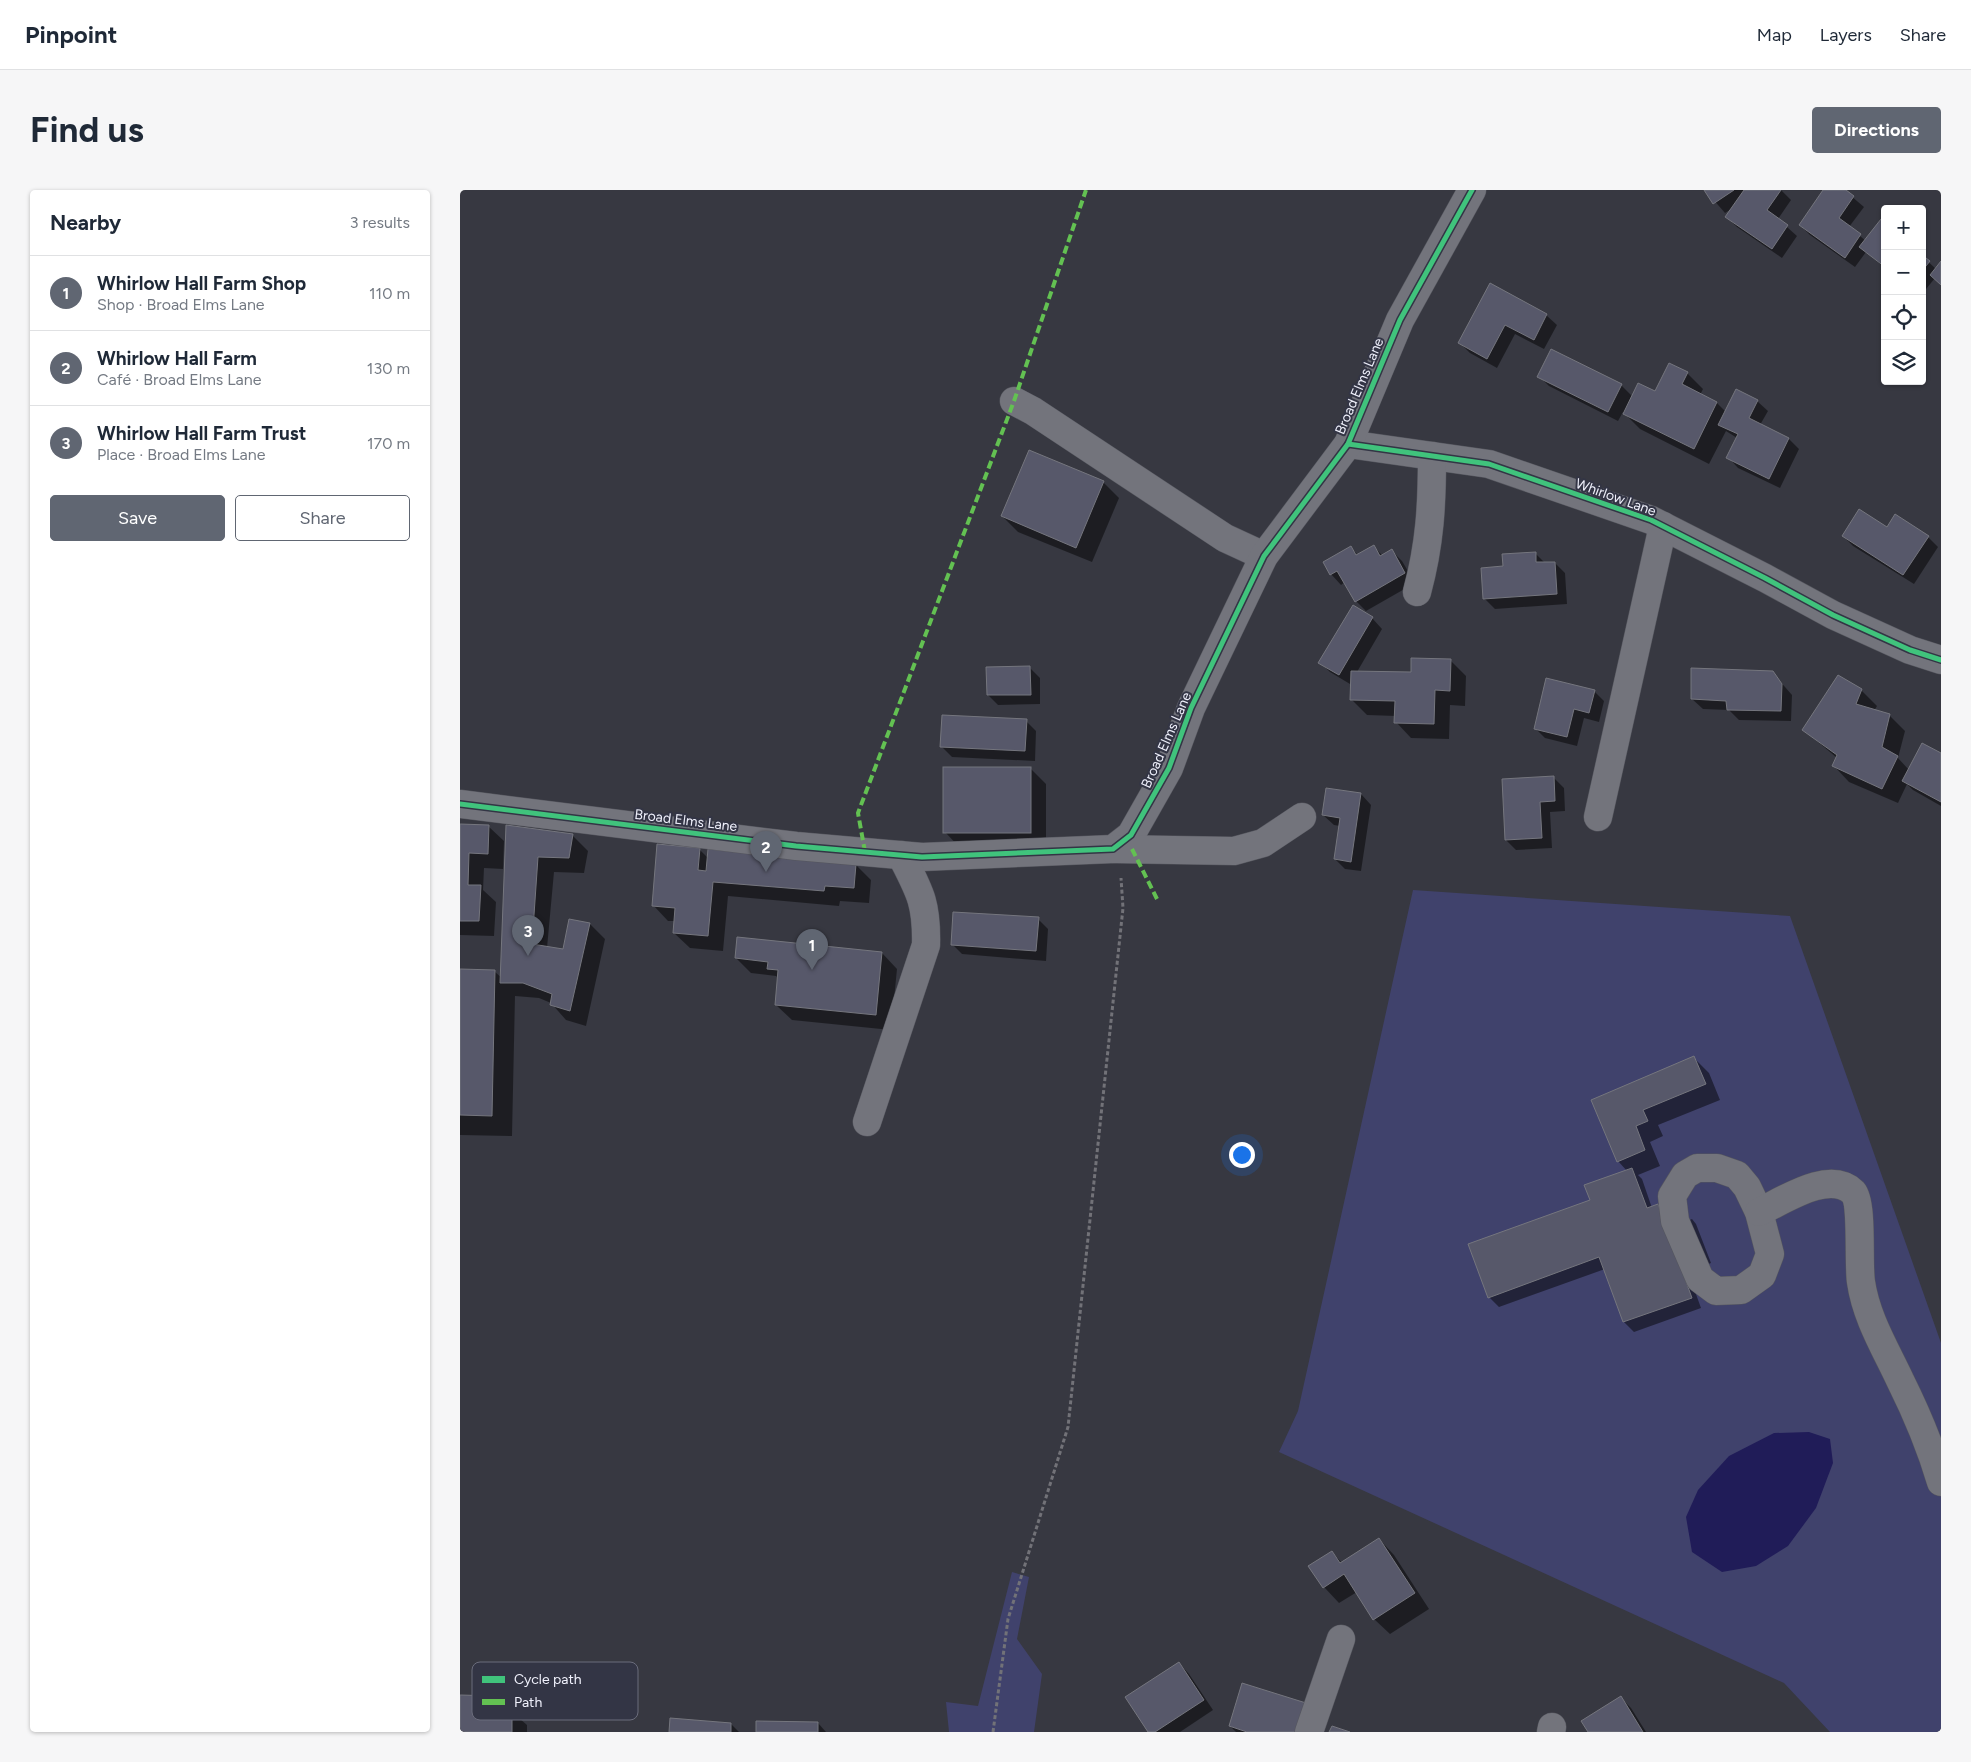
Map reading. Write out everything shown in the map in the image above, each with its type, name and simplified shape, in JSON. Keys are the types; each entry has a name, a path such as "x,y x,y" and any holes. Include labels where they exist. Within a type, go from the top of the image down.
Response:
{"street":[{"name":"Broad Elms Lane","path":"460,804 796,846 922,857 1113,849 1131,835 1168,768 1192,708 1264,556 1348,444 1400,320 1472,190"},
{"path":"1014,401 1225,538 1264,556"},
{"name":"Whirlow Lane","path":"1348,444 1489,464 1663,526 1833,615 1910,650 1941,660"},
{"path":"1417,592 1426,558 1432,510 1432,456"},
{"path":"1598,817 1663,526"},
{"path":"1113,849 1234,851 1263,843 1302,817"},
{"path":"867,1122 926,945 926,916 920,893 902,855"},
{"path":"1697,1168 1718,1168 1737,1175 1747,1187 1759,1212 1770,1254 1762,1275 1741,1290 1716,1291 1700,1279 1675,1222 1672,1196 1685,1175 1697,1168"},
{"path":"1759,1212 1820,1184 1834,1182 1853,1192 1858,1204 1860,1281 1868,1314 1903,1385 1941,1482"},
{"path":"1310,1732 1340,1639"}],"path":[{"path":"993,1732 1008,1619 1068,1427 1123,908 1123,882 1113,849"}],"shaded area":[{"path":"1413,890 1790,916 1941,1343 1941,1732 1830,1732 1784,1683 1279,1452 1298,1411"},
{"path":"1809,1432 1830,1439 1833,1463 1816,1508 1788,1546 1756,1566 1722,1572 1692,1552 1686,1517 1698,1490 1729,1456 1774,1433"},
{"path":"1012,1572 1029,1577 1017,1639 1042,1674 1034,1732 949,1732 946,1702 978,1706"}],"building":[{"path":"1704,190 1734,190 1713,204"},
{"path":"1744,190 1781,190 1767,210 1788,225 1772,249 1725,217"},
{"path":"1823,190 1846,190 1854,196 1839,218 1861,234 1845,258 1799,225"},
{"path":"1881,219 1881,264 1859,247"},
{"path":"1926,258 1930,261 1926,266"},
{"path":"1941,261 1941,285 1930,275"},
{"path":"1490,283 1547,314 1534,340 1505,325 1487,359 1458,343"},
{"path":"1551,349 1622,384 1608,412 1537,377"},
{"path":"1669,363 1688,372 1682,384 1717,402 1694,449 1623,414 1638,383 1655,391"},
{"path":"1736,389 1758,400 1749,418 1789,438 1769,479 1726,458 1738,434 1718,425"},
{"path":"1029,450 1104,481 1076,548 1001,516"},
{"path":"1859,509 1887,527 1895,514 1929,536 1903,575 1842,536"},
{"path":"1374,545 1380,556 1392,549 1405,573 1355,602 1337,571 1330,575 1323,562 1351,546 1356,555"},
{"path":"1536,552 1536,562 1555,562 1557,594 1483,599 1481,568 1503,566 1502,554"},
{"path":"1353,605 1373,617 1339,675 1318,663"},
{"path":"1411,658 1451,659 1450,691 1435,690 1434,724 1394,723 1395,701 1350,700 1351,671 1411,672"},
{"path":"1030,666 1031,695 987,695 986,667"},
{"path":"1691,668 1773,671 1782,684 1781,711 1727,710 1726,701 1691,699"},
{"path":"1838,675 1862,689 1856,704 1890,714 1882,747 1898,756 1882,789 1832,766 1837,755 1802,730"},
{"path":"1546,678 1595,690 1589,713 1574,709 1567,737 1534,729"},
{"path":"942,715 1027,719 1025,751 940,747"},
{"path":"1922,743 1941,753 1941,802 1902,781"},
{"path":"943,767 1031,767 1031,833 943,833"},
{"path":"1554,776 1555,801 1540,802 1542,838 1505,840 1502,779"},
{"path":"1326,788 1361,793 1351,862 1334,859 1340,818 1322,815"},
{"path":"460,824 489,825 488,854 469,853 468,885 481,885 479,921 460,921"},
{"path":"506,825 573,834 569,858 538,857 532,944 563,949 569,919 590,923 570,1011 550,1005 552,994 523,983 500,983"},
{"path":"657,844 700,848 698,870 706,871 708,849 856,864 854,888 825,886 824,891 713,882 708,936 673,933 675,908 652,906"},
{"path":"953,912 1039,917 1036,951 951,945"},
{"path":"737,937 882,952 876,1015 775,1005 778,970 767,969 768,962 735,958"},
{"path":"460,969 495,970 492,1116 460,1115"},
{"path":"1694,1056 1706,1084 1643,1110 1648,1121 1636,1126 1645,1150 1617,1162 1591,1100"},
{"path":"1632,1168 1647,1208 1658,1204 1692,1298 1623,1322 1599,1257 1488,1298 1468,1244 1590,1200 1584,1185"},
{"path":"1379,1538 1415,1593 1373,1620 1344,1574 1323,1588 1308,1566 1332,1551 1340,1563"},
{"path":"1179,1662 1204,1700 1155,1732 1148,1732 1125,1697"},
{"path":"1242,1683 1306,1703 1297,1732 1247,1732 1229,1726"},
{"path":"460,1695 472,1695 472,1720 512,1720 512,1732 460,1732"},
{"path":"1621,1696 1643,1732 1588,1732 1581,1721"},
{"path":"670,1718 731,1723 731,1732 669,1732"},
{"path":"756,1721 818,1722 818,1732 756,1732"},
{"path":"1332,1726 1350,1732 1329,1732"}],"marked path":[{"path":"865,852 858,813 1014,401 1086,190"},
{"path":"1132,849 1157,899"}],"cycle path":[{"path":"460,804 796,846 922,857 1113,849 1131,835 1169,768 1191,708 1264,556 1348,444 1400,320 1472,190"},
{"path":"1348,444 1489,464 1651,520 1833,615 1910,650 1941,660"}],"place":[{"name":"Whirlow Hall Farm","path":"766,872"},
{"name":"Whirlow Hall Farm Trust","path":"528,956"},
{"name":"Whirlow Hall Farm Shop","path":"812,970"}]}
